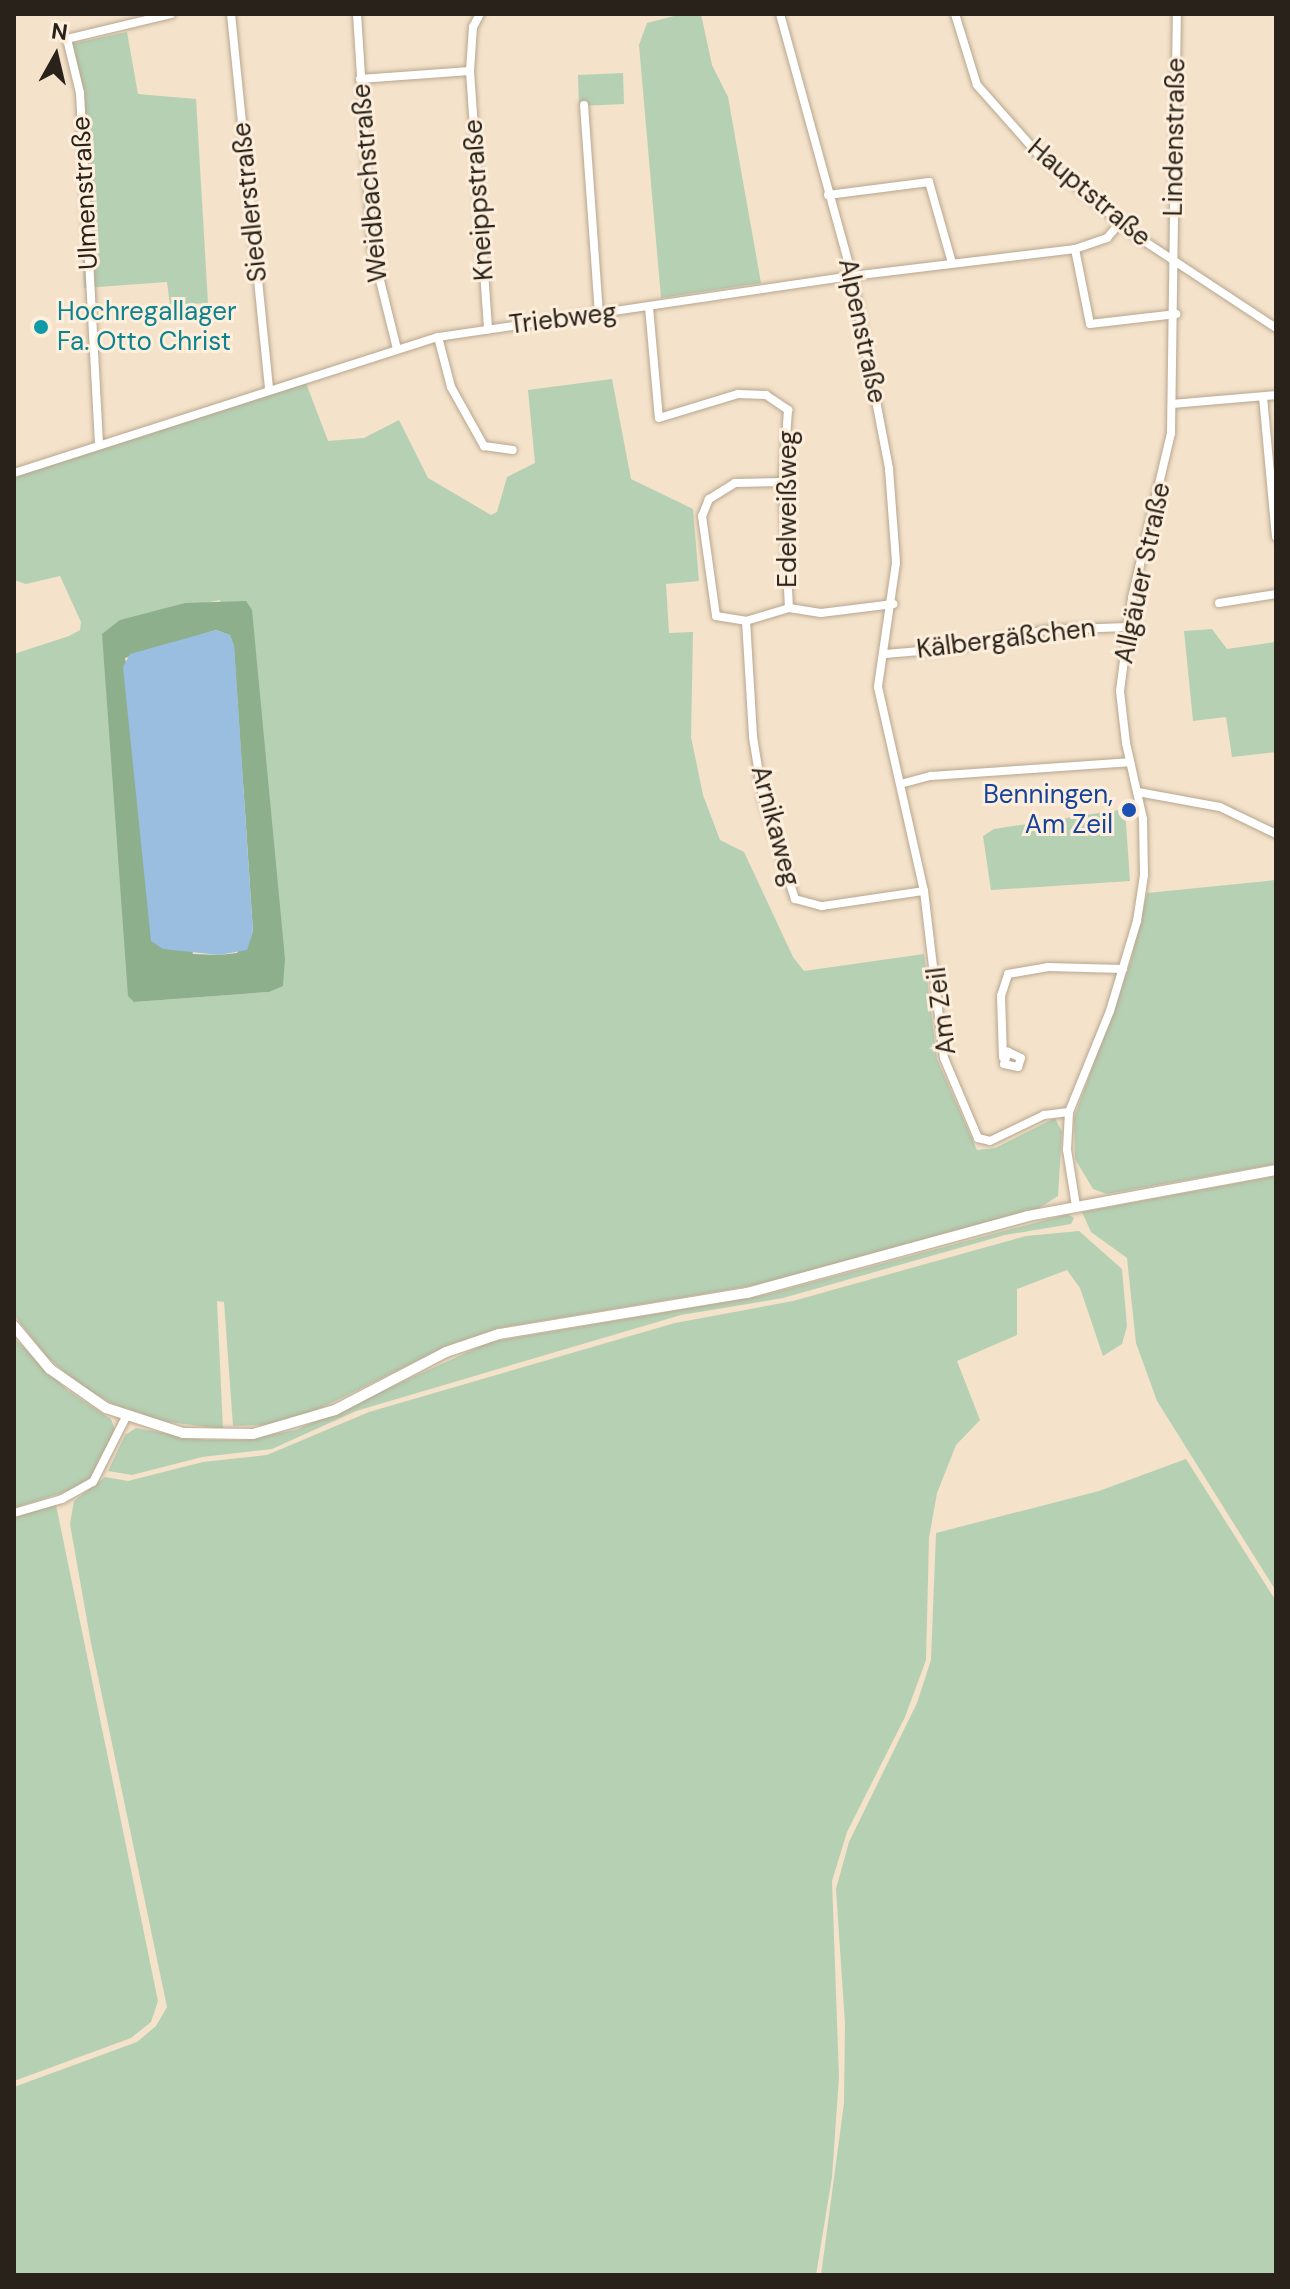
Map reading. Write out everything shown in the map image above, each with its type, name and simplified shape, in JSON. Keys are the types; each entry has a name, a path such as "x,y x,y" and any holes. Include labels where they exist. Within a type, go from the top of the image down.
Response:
{"street":[{"name":"Ulmenstraße","path":"99,444 80,93 67,39 171,14"},
{"name":"Siedlerstraße","path":"231,14 269,390"},
{"name":"Weidbachstraße","path":"357,14 372,248 397,349"},
{"name":"Kneippstraße","path":"480,14 473,27 470,71 488,329"},
{"name":"Alpenstraße","path":"780,14 852,276 889,469 896,563 885,654"},
{"name":"Hauptstraße","path":"955,14 970,69 989,100 1038,154 1120,223 1276,328"},
{"name":"Lindenstraße","path":"1174,261 1177,14"},
{"path":"360,79 470,71"},
{"path":"584,105 599,315"},
{"path":"828,195 929,182 952,263"},
{"name":"Triebweg","path":"14,473 438,337 852,276 1075,249 1107,238 1120,223"},
{"path":"1075,249 1090,324 1176,314"},
{"name":"Allgäuer Straße","path":"1076,1206 1067,1150 1069,1112 1123,969 1144,875 1138,792 1129,762 1120,708 1127,627 1164,475 1173,404 1174,261"},
{"name":"Edelweißweg","path":"649,307 659,418 738,394 766,395 788,410 783,482 789,608 821,613 893,604"},
{"path":"438,337 451,387 484,446 513,450"},
{"path":"1173,404 1276,395"},
{"path":"1263,397 1276,536"},
{"path":"783,482 735,483 709,499 702,516 716,616 746,621 789,608"},
{"path":"1219,603 1276,594"},
{"name":"Arnikaweg","path":"746,621 753,737 763,799 795,899 822,906 924,891"},
{"name":"Kälbergäßchen","path":"885,654 956,648 1047,630 1127,627"},
{"name":"Am Zeil","path":"885,654 878,687 904,783 924,891 944,1058 978,1138 990,1141 1044,1115 1069,1112"},
{"path":"904,783 931,776 1129,762"},
{"path":"1138,792 1220,807 1276,834"},
{"path":"1003,1057 1001,996 1008,974 1048,967 1123,969"},
{"path":"14,1326 50,1369 80,1393 126,1417 210,1436 282,1428 335,1410 446,1352 499,1334 747,1293 1076,1206 1276,1170"},
{"path":"14,1513 62,1499 93,1482 126,1417"}],"green space":[{"path":"682,14 701,14 712,65 728,97 761,283 661,298 639,45 647,23"},
{"path":"127,32 138,94 196,99 208,303 170,305 167,282 84,288 76,90 66,45"},
{"path":"623,73 624,104 579,106 578,75"},
{"path":"612,379 631,479 693,509 699,581 666,584 669,633 693,632 691,737 703,795 720,840 744,852 793,957 804,971 924,954 937,1059 977,1150 995,1148 1055,1118 1062,1132 1058,1196 1038,1209 768,1283 499,1328 449,1345 313,1412 268,1425 233,1426 224,1302 217,1301 223,1429 161,1421 113,1404 79,1385 45,1355 14,1315 14,654 69,636 80,630 81,622 60,576 26,584 14,580 14,476 306,383 328,441 364,438 399,420 428,478 491,515 497,512 507,477 535,463 528,390","holes":["220,600 269,992 134,1002 120,620"]},
{"path":"246,601 252,610 285,959 283,986 269,992 134,1002 128,996 102,634 120,620 185,603","holes":["216,630 230,635 234,646 253,932 237,953 193,954 125,658"]},
{"path":"1212,629 1227,649 1276,642 1276,752 1232,757 1226,717 1193,721 1184,631"},
{"path":"1125,809 1130,881 991,890 983,836 994,829"},
{"path":"1276,880 1276,1164 1107,1194 1093,1189 1075,1159 1074,1118 1130,964 1147,893"},
{"path":"1276,1176 1276,1591 1157,1401 1136,1343 1127,1258 1091,1232 1082,1212"},
{"path":"1068,1214 1074,1218 1071,1224 1005,1235 783,1298 681,1315 356,1411 272,1449 202,1457 132,1475 108,1471 125,1435 136,1428 205,1440 242,1440 296,1430 490,1342 765,1295"},
{"path":"1079,1231 1122,1269 1127,1326 1122,1344 1103,1356 1080,1288 1067,1270 1017,1289 1017,1335 957,1361 980,1420 956,1445 937,1493 929,1538 926,1660 905,1717 847,1832 832,1881 839,2077 832,2177 816,2275 14,2275 14,2087 137,2042 156,2026 167,2007 91,1643 70,1524 74,1501 105,1477 128,1481 203,1462 267,1455 369,1412 675,1323 793,1301 1026,1236"},
{"path":"14,1338 67,1390 111,1419 115,1430 92,1476 74,1489 14,1508"},
{"path":"1186,1459 1276,1601 1276,2275 821,2275 844,2103 845,2024 836,1889 849,1842 917,1703 931,1660 936,1533 1099,1491"},
{"path":"56,1505 158,2001 151,2022 131,2038 14,2081 14,1516"}],"water":[{"path":"216,630 230,635 234,646 253,932 247,950 219,955 163,949 151,941 123,667 130,654"}],"place":[{"name":"Hochregallager Fa. Otto Christ","path":"41,327"},
{"name":"Benningen, Am Zeil","path":"1129,810"}]}
